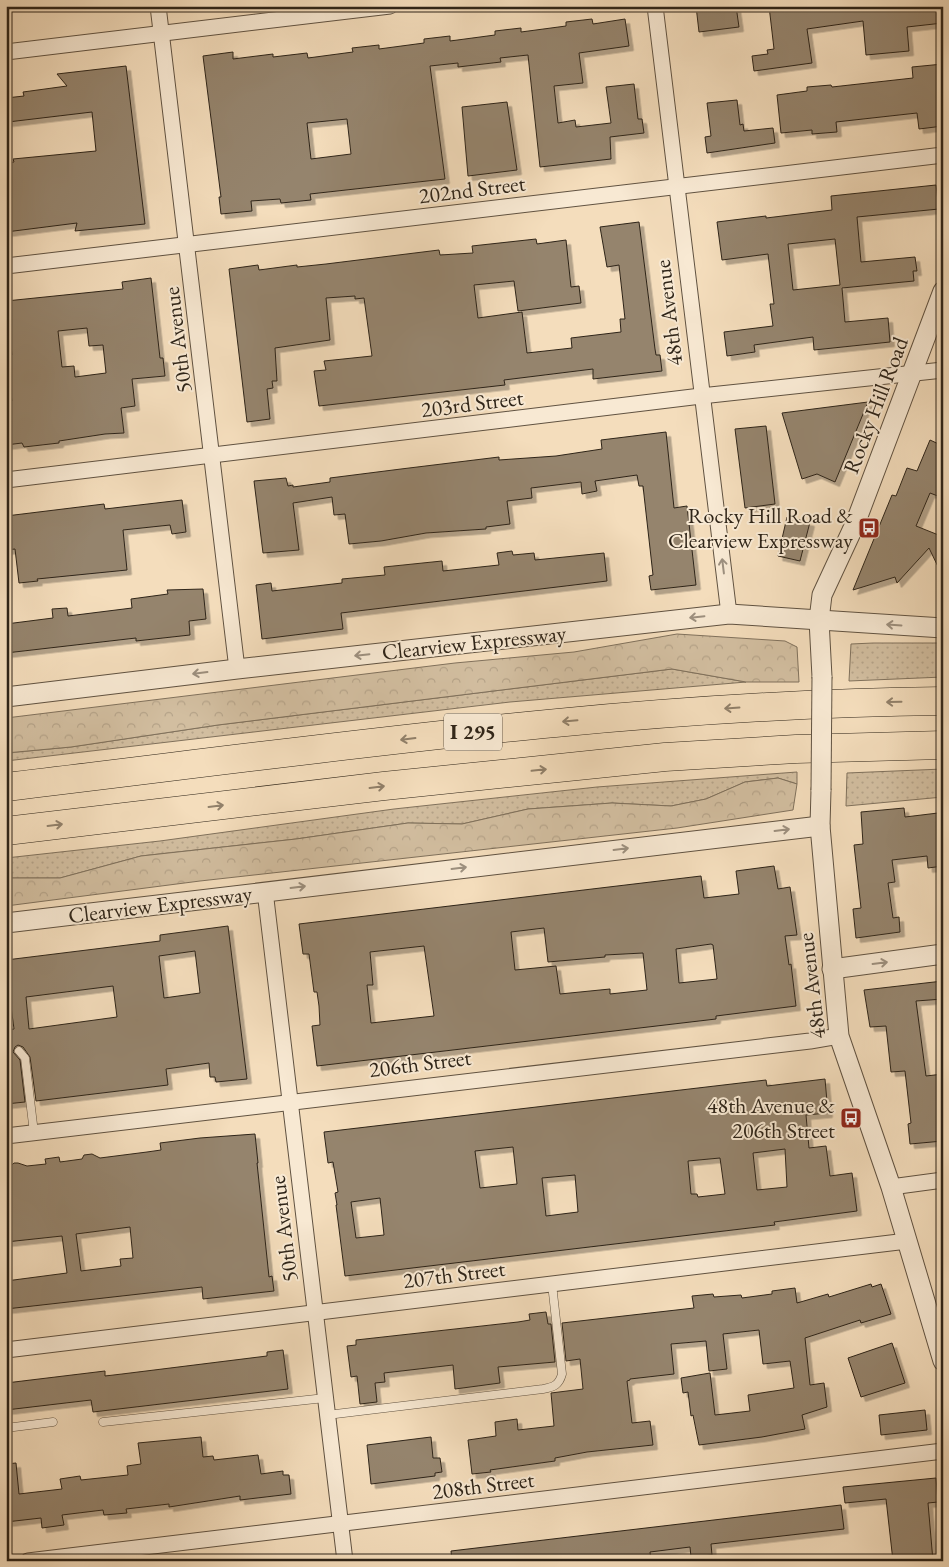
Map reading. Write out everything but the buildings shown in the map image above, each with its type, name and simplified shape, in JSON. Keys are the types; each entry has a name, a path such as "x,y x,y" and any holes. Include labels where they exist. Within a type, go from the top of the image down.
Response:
{"highway":[{"name":"I 295","path":"6,788 571,721 683,711 806,704 943,701"},
{"name":"I 295","path":"6,831 384,786 665,757 796,749 943,745"}],"street":[{"name":"50th Avenue","path":"158,6 238,669"},
{"path":"6,52 390,6"},
{"name":"48th Avenue","path":"655,6 729,614"},
{"name":"202nd Street","path":"6,266 943,155"},
{"name":"Rocky Hill Road","path":"819,620 822,595 855,524 943,291"},
{"name":"203rd Street","path":"6,480 702,396 943,370"},
{"name":"Clearview Expressway","path":"6,697 729,614 941,626"},
{"name":"48th Avenue","path":"819,620 822,677 820,826 839,1036 891,1187 943,1362"},
{"name":"Clearview Expressway","path":"6,923 820,826"},
{"name":"50th Avenue","path":"265,891 345,1561"},
{"path":"832,969 943,954"},
{"name":"206th Street","path":"6,1136 810,1041 839,1036"},
{"path":"891,1187 943,1180"},
{"name":"207th Street","path":"6,1350 907,1241"},
{"name":"208th Street","path":"28,1561 943,1451"}],"lane":[{"path":"19,1051 25,1058 34,1133"},
{"path":"327,1415 556,1386 562,1374 552,1284"},
{"path":"103,1422 325,1398"},
{"path":"6,1428 54,1422"}],"green space":[{"path":"677,634 785,641 797,647 799,682 746,682 672,669 218,725 71,747 6,753 6,718 455,663 574,652"},
{"path":"943,643 943,677 849,681 851,644"},
{"path":"672,669 746,682 510,702 6,761 6,753 71,747 218,725"},
{"path":"943,769 943,797 846,806 847,773"},
{"path":"797,772 797,784 778,778 745,782 706,799 671,806 612,803 528,809 462,824 408,823 296,839 141,856 60,878 6,878 6,858 160,841 394,809 597,787"},
{"path":"778,778 797,784 793,810 677,828 200,881 6,906 6,878 60,878 141,856 296,839 408,823 462,824 528,809 612,803 671,806 706,799 745,782"}],"place":[{"name":"Rocky Hill Road & Clearview Expressway","path":"869,528"},
{"name":"48th Avenue & 206th Street","path":"851,1118"}]}
